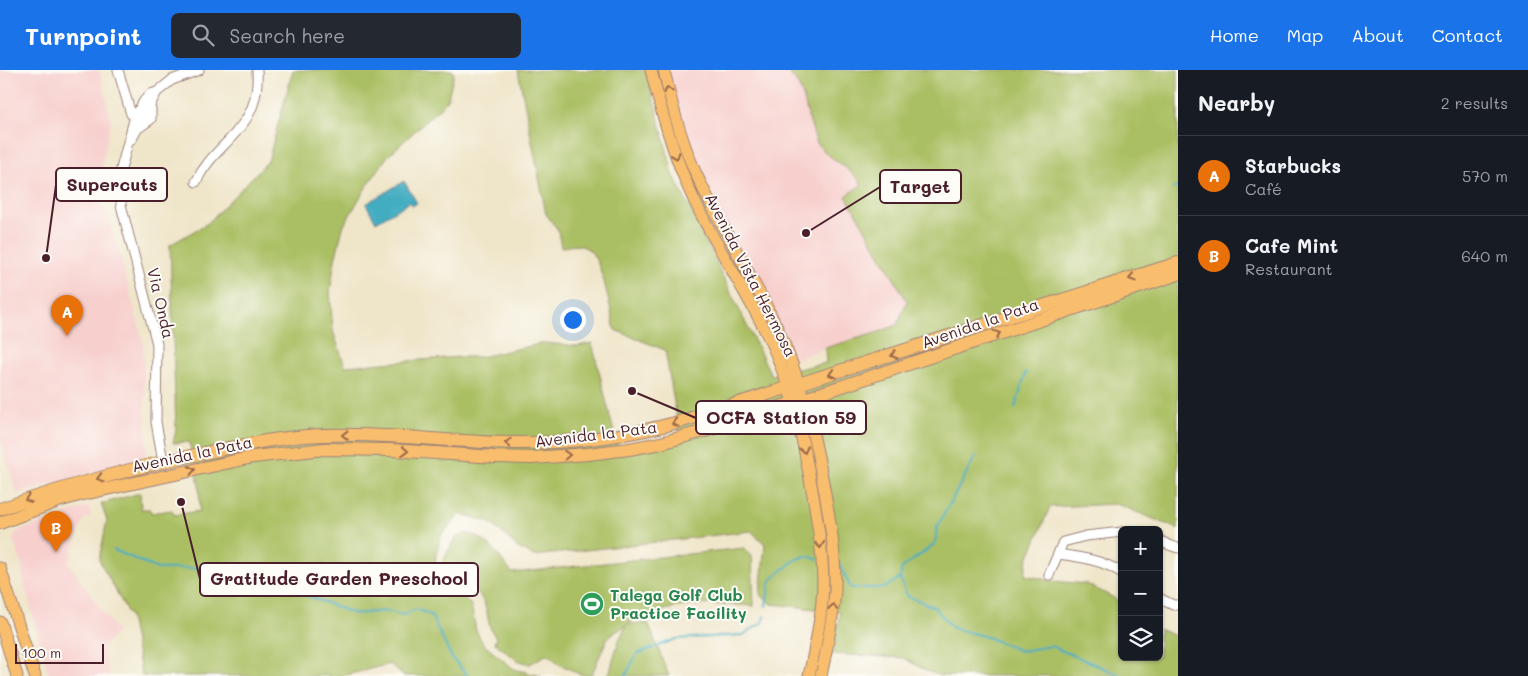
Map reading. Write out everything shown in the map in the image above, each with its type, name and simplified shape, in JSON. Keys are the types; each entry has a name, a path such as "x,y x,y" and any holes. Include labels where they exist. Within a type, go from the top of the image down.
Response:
{"highway":[{"name":"Avenida la Pata","path":"0,509 57,489 163,461 256,442 323,435 394,436 522,443 582,440 672,424 1178,263"},
{"name":"Avenida la Pata","path":"0,523 58,501 144,480 253,457 324,449 391,450 532,458 603,452 661,443 697,434 798,401 1178,274"},
{"path":"144,480 145,473 160,470 163,461"}],"main road":[{"name":"Avenida Vista Hermosa","path":"651,70 661,110 684,178 701,215 794,386"},
{"name":"Avenida Vista Hermosa","path":"664,70 673,111 684,146 697,177 779,332 798,401 818,456 826,494 835,572 833,607 819,654 809,676"},
{"name":"Avenida Vista Hermosa","path":"798,401 820,539 823,573 819,654 821,676"},
{"path":"0,568 35,676"},
{"path":"0,622 17,676"}],"street":[{"path":"118,70 131,114 141,120 151,119 151,109 146,106"},
{"name":"Via Onda","path":"163,461 156,422 157,344 120,205 121,169 124,155 141,120 150,94 157,92 172,80 199,70"},
{"path":"196,182 202,168 245,121 254,100 258,83 257,70"},
{"name":"Via Onda","path":"124,155 129,149 141,120"},
{"path":"1050,576 1063,542 1072,538 1118,532"},
{"path":"1163,542 1178,548"},
{"path":"1058,554 1088,558 1120,571"},
{"path":"1163,600 1173,605 1178,605"}],"shaded area":[{"path":"0,70 99,70 111,119 97,191 119,252 143,342 147,457 17,494 0,437"},
{"path":"666,70 786,70 795,79 804,96 809,120 862,185 846,196 907,300 897,325 792,360 718,211 677,112"},
{"path":"89,506 91,517 84,519 68,562 117,632 102,648 110,676 49,676 23,578 22,564 13,540 16,532"}],"green space":[{"path":"293,70 452,70 454,74 447,101 387,157 363,192 343,227 330,292 333,331 345,366 480,357 544,343 578,346 592,343 619,453 681,442 665,350 615,330 602,274 593,254 581,246 561,247 558,230 546,214 518,70 646,70 673,174 771,375 826,363 825,348 897,325 907,301 846,196 862,184 817,143 801,90 786,70 1178,70 1178,529 1117,504 1050,507 1027,561 1025,575 1052,581 1087,584 1118,601 1118,661 1163,661 1163,631 1178,637 1178,676 940,676 904,658 833,654 840,612 772,604 760,595 765,544 751,531 534,556 516,547 489,522 461,514 442,534 436,553 435,573 471,605 476,630 484,645 514,669 541,676 403,676 390,664 342,676 142,676 130,617 99,560 107,520 101,504 140,493 141,509 150,509 151,513 172,510 174,515 200,511 199,485 189,442 173,443 176,430 170,245 208,223 268,161"},
{"name":"Talega Golf Club Practice Facility","path":"467,533 488,544 512,573 744,548 752,556 754,606 720,604 674,608 659,611 627,624 648,623 669,676 605,676 610,672 618,642 626,625 608,637 592,674 578,674 546,655 530,664 517,660 494,642 497,639 490,627 486,609 481,598 469,582 466,586 462,583 467,574 462,570 456,578 442,563 455,538"}],"water":[{"path":"404,181 417,203 412,206 410,202 376,222 366,204"}],"waterway":[{"path":"1173,189 1178,186"},
{"path":"1015,408 1026,372"},
{"path":"900,578 902,568 935,544 937,527 976,456"},
{"path":"114,550 158,569 201,568 287,588 355,614 386,611 403,615 416,609 431,615 452,658 468,676"},
{"path":"766,606 770,582 774,577 795,560 805,556 818,559"},
{"path":"839,564 851,588 884,588 900,578 907,596 934,607 953,628 987,637 1021,651 1051,646 1122,676"},
{"path":"625,676 637,654 676,639 743,635 763,622 764,616"}],"place":[{"name":"Target","path":"806,233"},
{"name":"Supercuts","path":"46,258"},
{"name":"Starbucks","path":"67,336"},
{"name":"OCFA Station 59","path":"632,391"},
{"name":"Gratitude Garden Preschool","path":"181,502"},
{"name":"Cafe Mint","path":"56,552"},
{"name":"Talega Golf Club Practice Facility","path":"592,604"}]}
